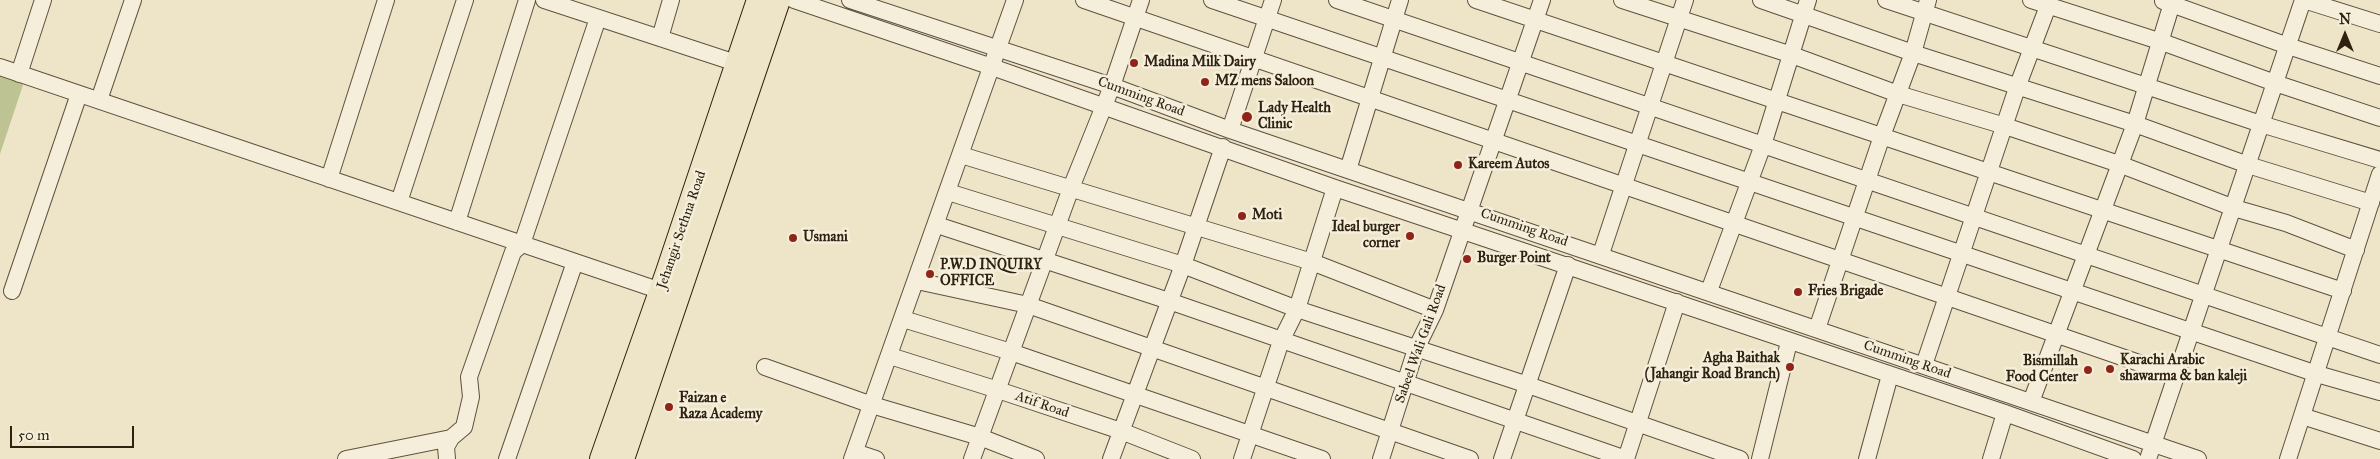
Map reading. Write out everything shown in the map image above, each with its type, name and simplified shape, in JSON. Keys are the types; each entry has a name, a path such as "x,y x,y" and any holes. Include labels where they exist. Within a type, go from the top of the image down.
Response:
{"highway":[{"name":"Jehangir Sethna Road","path":"602,459 739,64 759,0"},
{"name":"Jehangir Sethna Road","path":"622,459 778,0"}],"street":[{"path":"19,74 43,0"},
{"path":"99,100 133,0"},
{"path":"329,179 386,0"},
{"path":"398,202 465,0"},
{"path":"457,222 527,0"},
{"path":"544,0 591,10 660,38 739,64"},
{"path":"660,38 671,0"},
{"name":"Cumming Road","path":"794,0 1223,147 1335,188 1463,229 1789,342 2005,413 2133,459"},
{"name":"Cumming Road","path":"850,0 884,5 998,50 1112,86 1230,130 1601,254 2031,402 2151,452 2198,459"},
{"path":"876,459 853,456 937,225 1015,0"},
{"path":"1084,0 2177,376"},
{"path":"972,459 1044,259 1102,107 1112,86 1141,0"},
{"path":"1212,0 2193,330 2317,374 2380,392"},
{"path":"1230,130 1273,0"},
{"path":"1337,0 2380,355"},
{"path":"1348,170 1400,0"},
{"path":"1476,0 2343,291"},
{"name":"Sabeel Wali Gali Road","path":"1381,459 1404,383 1416,349 1435,310 1542,0"},
{"path":"1622,0 1792,55 1898,94 2005,126 2119,164 2234,208 2286,223 2356,250"},
{"path":"1601,254 1686,0"},
{"path":"1762,0 1806,7 1913,53 2018,85 2135,124 2248,165 2371,203"},
{"path":"1886,0 1925,6 2033,49 2261,124 2380,160"},
{"path":"2031,0 2048,3 2380,118"},
{"path":"2151,452 2304,0 2380,24"},
{"path":"2031,402 2135,124 2162,42 2168,1 2288,46 2380,76"},
{"path":"1924,365 2018,85 2033,49 2048,3"},
{"path":"1817,329 1882,136 1913,53 1925,6"},
{"path":"1708,291 1763,145 1806,7"},
{"path":"447,459 446,447 451,438 464,427 472,397 470,378 513,252 522,244 591,10"},
{"path":"0,67 661,291"},
{"path":"12,292 79,94"},
{"path":"1111,459 1183,265 1223,147"},
{"path":"961,155 1195,228 1312,262 1435,310"},
{"path":"2288,459 2380,174"},
{"path":"1242,459 1282,341 1298,309 1335,188"},
{"path":"948,192 1183,265 1298,309 1528,385 1740,459"},
{"path":"937,225 1169,301 1626,459 1677,302"},
{"path":"507,459 575,262"},
{"path":"1502,459 1568,265"},
{"path":"917,281 1028,305 1151,350 1470,459"},
{"path":"903,319 1011,352 1134,396 1322,459"},
{"path":"1760,459 1789,342"},
{"name":"Atif Road","path":"890,356 998,390 1121,432 1192,459"},
{"path":"765,367 872,405 980,437 1036,459"},
{"path":"1867,459 1890,375"},
{"path":"1991,459 2005,413"},
{"path":"2302,416 2380,441"},
{"path":"346,459 451,438"}],"green space":[{"path":"0,75 24,82 0,154"}],"place":[{"name":"Madina Milk Dairy","path":"1134,63"},
{"name":"MZ mens Saloon","path":"1205,82"},
{"name":"Lady Health Clinic","path":"1247,117"},
{"name":"Kareem Autos","path":"1458,165"},
{"name":"Moti","path":"1242,216"},
{"name":"Ideal burger corner","path":"1410,236"},
{"name":"Usmani","path":"793,238"},
{"name":"Burger Point","path":"1467,259"},
{"name":"P.W.D INQUIRY OFFICE","path":"930,274"},
{"name":"Fries Brigade","path":"1798,292"},
{"name":"Agha Baithak (Jahangir Road Branch)","path":"1790,367"},
{"name":"Karachi Arabic shawarma & ban kaleji","path":"2110,369"},
{"name":"Bismillah Food Center","path":"2088,370"},
{"name":"Faizan e Raza Academy","path":"669,407"}]}
